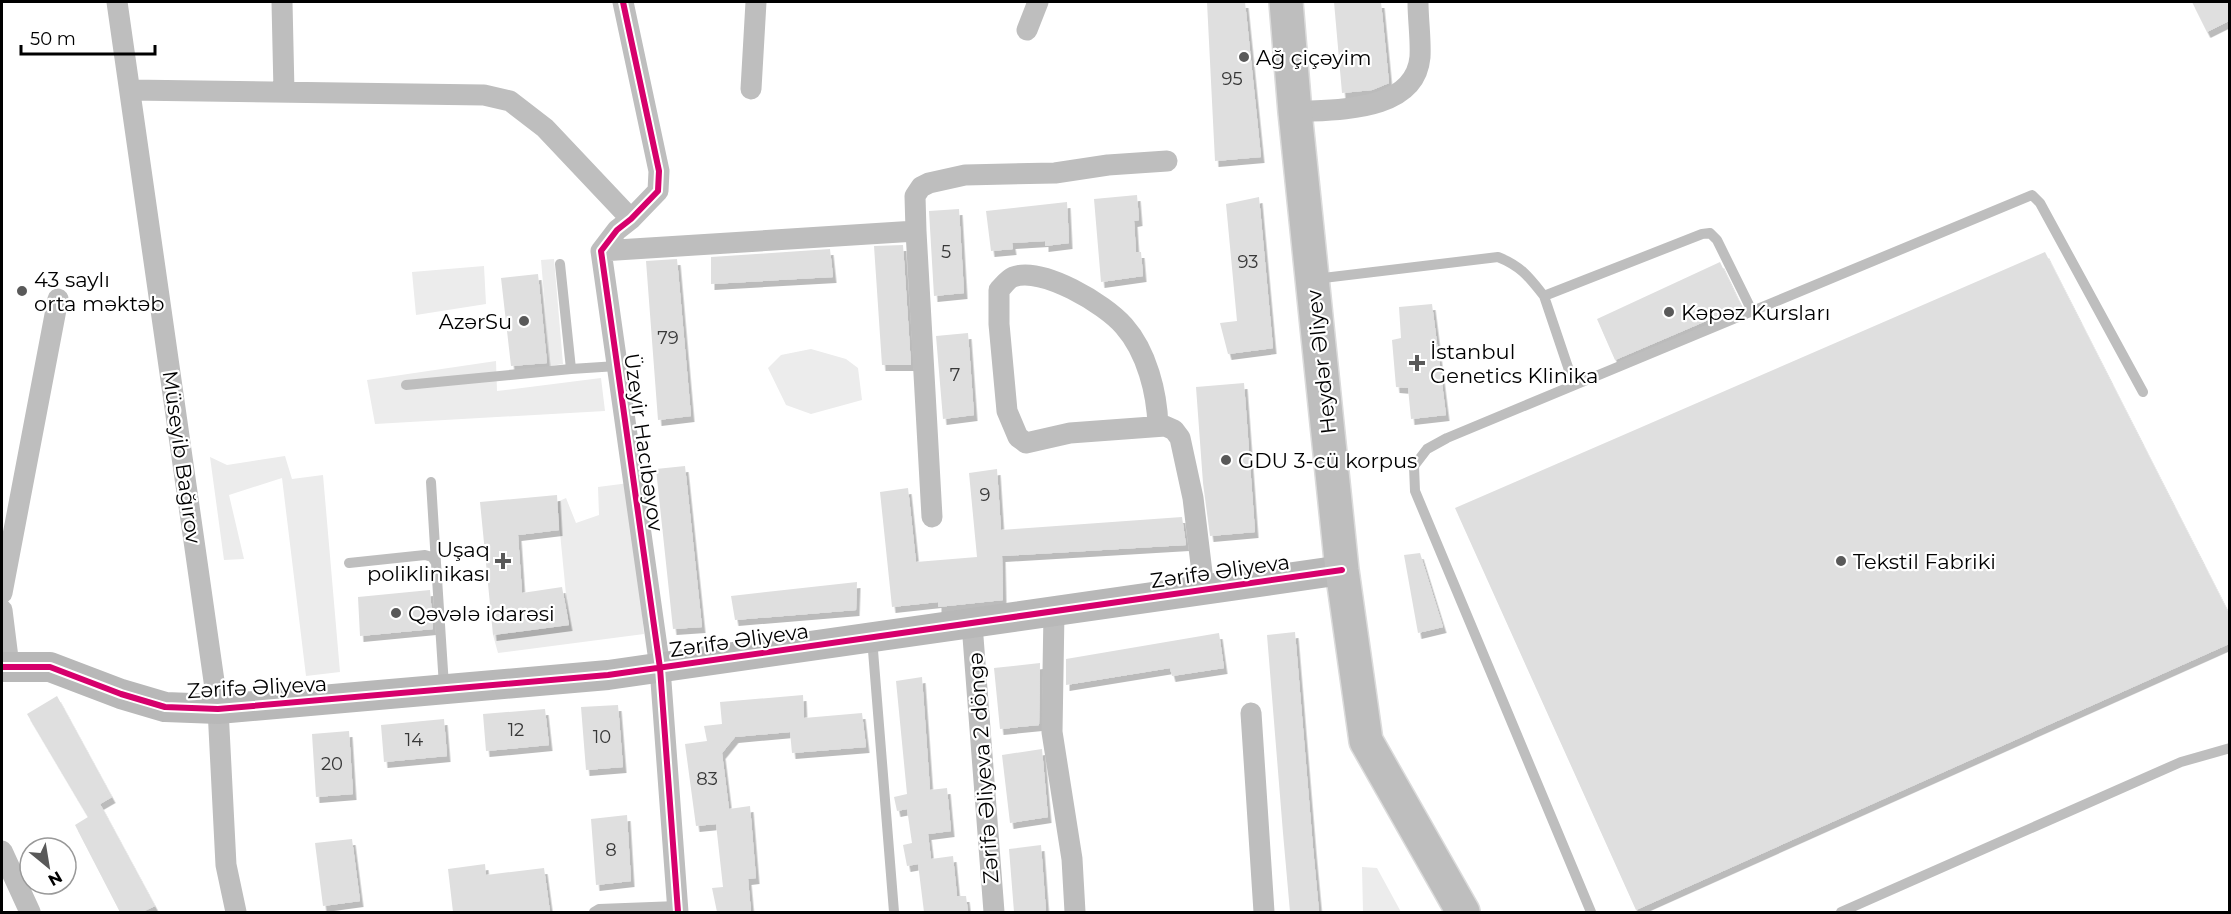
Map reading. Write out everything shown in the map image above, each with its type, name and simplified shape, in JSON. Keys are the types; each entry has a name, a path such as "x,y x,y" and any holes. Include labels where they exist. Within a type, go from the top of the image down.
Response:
{"main road":[{"name":"Heydər Əliyev","path":"1286,2 1295,112 1342,570 1366,741 1463,912"}],"street":[{"name":"Müseyib Bağırov","path":"117,2 218,709 226,865 236,912"},
{"path":"282,2 284,92"},
{"path":"601,252 617,230 658,191 659,171 623,2"},
{"path":"751,89 756,2"},
{"path":"1027,30 1038,2"},
{"path":"1295,112 1364,107 1396,96 1411,81 1420,60 1418,2"},
{"path":"130,90 484,95 510,101 545,128 631,219"},
{"path":"932,518 915,196 921,187 929,183 965,175 1055,173 1108,165 1167,161"},
{"path":"601,252 916,231"},
{"name":"Üzeyir Hacıbəyov","path":"601,252 660,668 678,909"},
{"path":"1158,426 1158,403 1149,374 1137,346 1124,326 1080,293 1051,280 1022,276 1011,278 999,290 999,324 1006,411 1018,437 1026,442 1070,433 1158,426 1174,430 1180,438 1193,498 1204,589"},
{"path":"2,593 58,299"},
{"name":"Zərifə Əliyeva","path":"5,666 50,666 121,694 165,707 218,709 608,675 1342,570"},
{"path":"2,610 5,666"},
{"path":"1054,612 1052,732 1072,859 1075,912"},
{"name":"Zərifə Əliyeva 2 döngə","path":"972,624 994,912"},
{"path":"1251,713 1264,912"},
{"path":"2,851 30,912"}],"lane":[{"path":"1591,912 1415,491 1414,466 1427,449 1447,438 2032,195 2040,203 2143,392"},
{"path":"1544,296 1702,234 1710,233 1716,240 1752,311"},
{"path":"1312,280 1498,257 1514,263 1526,273 1544,296 1574,385"},
{"path":"560,264 571,369"},
{"path":"406,386 617,366"},
{"path":"431,482 444,690"},
{"path":"349,563 425,555 432,557 436,563"},
{"path":"872,638 894,912"},
{"path":"1841,912 2181,762 2229,748"},
{"path":"594,912 599,909 678,909"}],"shaded area":[{"path":"554,259 563,364 550,366 541,260"},
{"path":"484,266 486,304 416,315 412,272"},
{"path":"811,349 846,359 858,368 862,400 811,414 786,405 768,368 781,355"},
{"path":"496,361 497,391 601,378 605,411 375,424 367,380"},
{"path":"285,456 292,479 323,475 340,672 306,676 282,478 229,495 244,559 224,560 210,457 227,465"},
{"path":"629,483 644,634 498,653 493,635 569,625 557,502 566,498 576,523 599,515 598,487"},
{"path":"1362,867 1377,868 1401,912 1363,912"}],"building":[{"path":"1207,2 1245,2 1261,157 1215,161"},
{"path":"1334,2 1381,2 1389,83 1372,90 1342,93"},
{"path":"2192,2 2229,2 2229,21 2207,32"},
{"path":"1137,195 1139,220 1134,221 1136,252 1141,252 1143,276 1101,282 1094,199"},
{"path":"1259,197 1273,348 1228,354 1220,323 1237,321 1226,204"},
{"path":"1067,202 1069,243 1045,246 1045,241 1012,243 1013,249 991,251 986,211"},
{"path":"959,209 964,293 934,296 929,211"},
{"path":"903,245 911,365 882,365 874,246"},
{"path":"830,249 833,277 711,284 711,257"},
{"name":"Tekstil Fabriki","path":"2045,252 2229,614 2229,644 1636,910 1455,508"},
{"path":"677,259 691,416 658,420 646,261"},
{"name":"Kəpəz Kursları","path":"1720,262 1741,306 1615,360 1597,319"},
{"name":"AzərSu","path":"538,274 547,363 511,366 501,278"},
{"name":"İstanbul Genetics Klinika","path":"1432,304 1446,415 1411,419 1408,388 1396,387 1392,340 1401,338 1399,307"},
{"path":"968,333 974,415 943,419 936,336"},
{"name":"GDU 3-cü korpus","path":"1244,383 1255,532 1210,536 1203,483 1196,387"},
{"path":"685,466 702,627 673,629 656,469"},
{"path":"997,469 1001,530 1182,517 1186,545 1002,556 1003,600 938,607 938,602 892,607 880,492 908,488 916,562 977,557 969,473"},
{"name":"Uşaq poliklinikası","path":"557,495 559,530 518,535 522,593 562,587 569,625 493,635 480,502"},
{"path":"1420,553 1443,627 1418,633 1404,555"},
{"path":"857,582 856,610 735,620 731,596"},
{"name":"Qəvələ idarəsi","path":"430,590 433,629 360,636 358,597"},
{"path":"1295,632 1319,912 1290,912 1283,833 1267,635"},
{"path":"1219,633 1224,668 1172,676 1170,668 1066,685 1066,659"},
{"path":"1040,663 1039,725 1000,729 994,668"},
{"path":"922,677 930,790 947,788 951,831 928,834 931,859 953,856 957,896 966,896 968,912 924,912 918,864 907,866 903,845 912,843 907,809 897,811 894,797 907,794 896,681"},
{"path":"803,695 804,718 862,713 866,747 792,753 790,732 735,737 722,753 729,809 750,806 756,878 748,879 751,912 717,912 712,888 723,887 716,824 696,826 685,744 707,741 704,726 722,724 720,702"},
{"path":"57,696 112,797 100,804 155,906 142,912 120,912 75,825 88,817 27,714"},
{"path":"618,705 623,767 586,770 581,707"},
{"path":"545,709 549,745 486,751 483,714"},
{"path":"444,719 447,756 384,762 381,725"},
{"path":"349,731 353,794 316,797 312,734"},
{"path":"1042,749 1048,817 1010,823 1002,755"},
{"path":"627,815 631,881 596,885 591,819"},
{"path":"352,839 360,901 323,906 315,843"},
{"path":"1041,845 1046,912 1014,912 1009,849"},
{"path":"485,864 486,875 544,868 550,912 453,912 448,869"}],"cycle path":[{"path":"623,2 659,171 658,191 617,230 601,251 660,668 678,912"},
{"path":"2,667 50,667 121,694 165,707 218,709 608,675 1342,570"}],"place":[{"name":"Ağ çiçəyim","path":"1244,57"},
{"name":"43 saylı orta məktəb","path":"22,291"},
{"name":"Kəpəz Kursları","path":"1669,312"},
{"name":"AzərSu","path":"524,321"},
{"name":"İstanbul Genetics Klinika","path":"1417,363"},
{"name":"GDU 3-cü korpus","path":"1226,460"},
{"name":"Uşaq poliklinikası","path":"503,561"},
{"name":"Tekstil Fabriki","path":"1841,561"},
{"name":"Qəvələ idarəsi","path":"396,613"}]}
